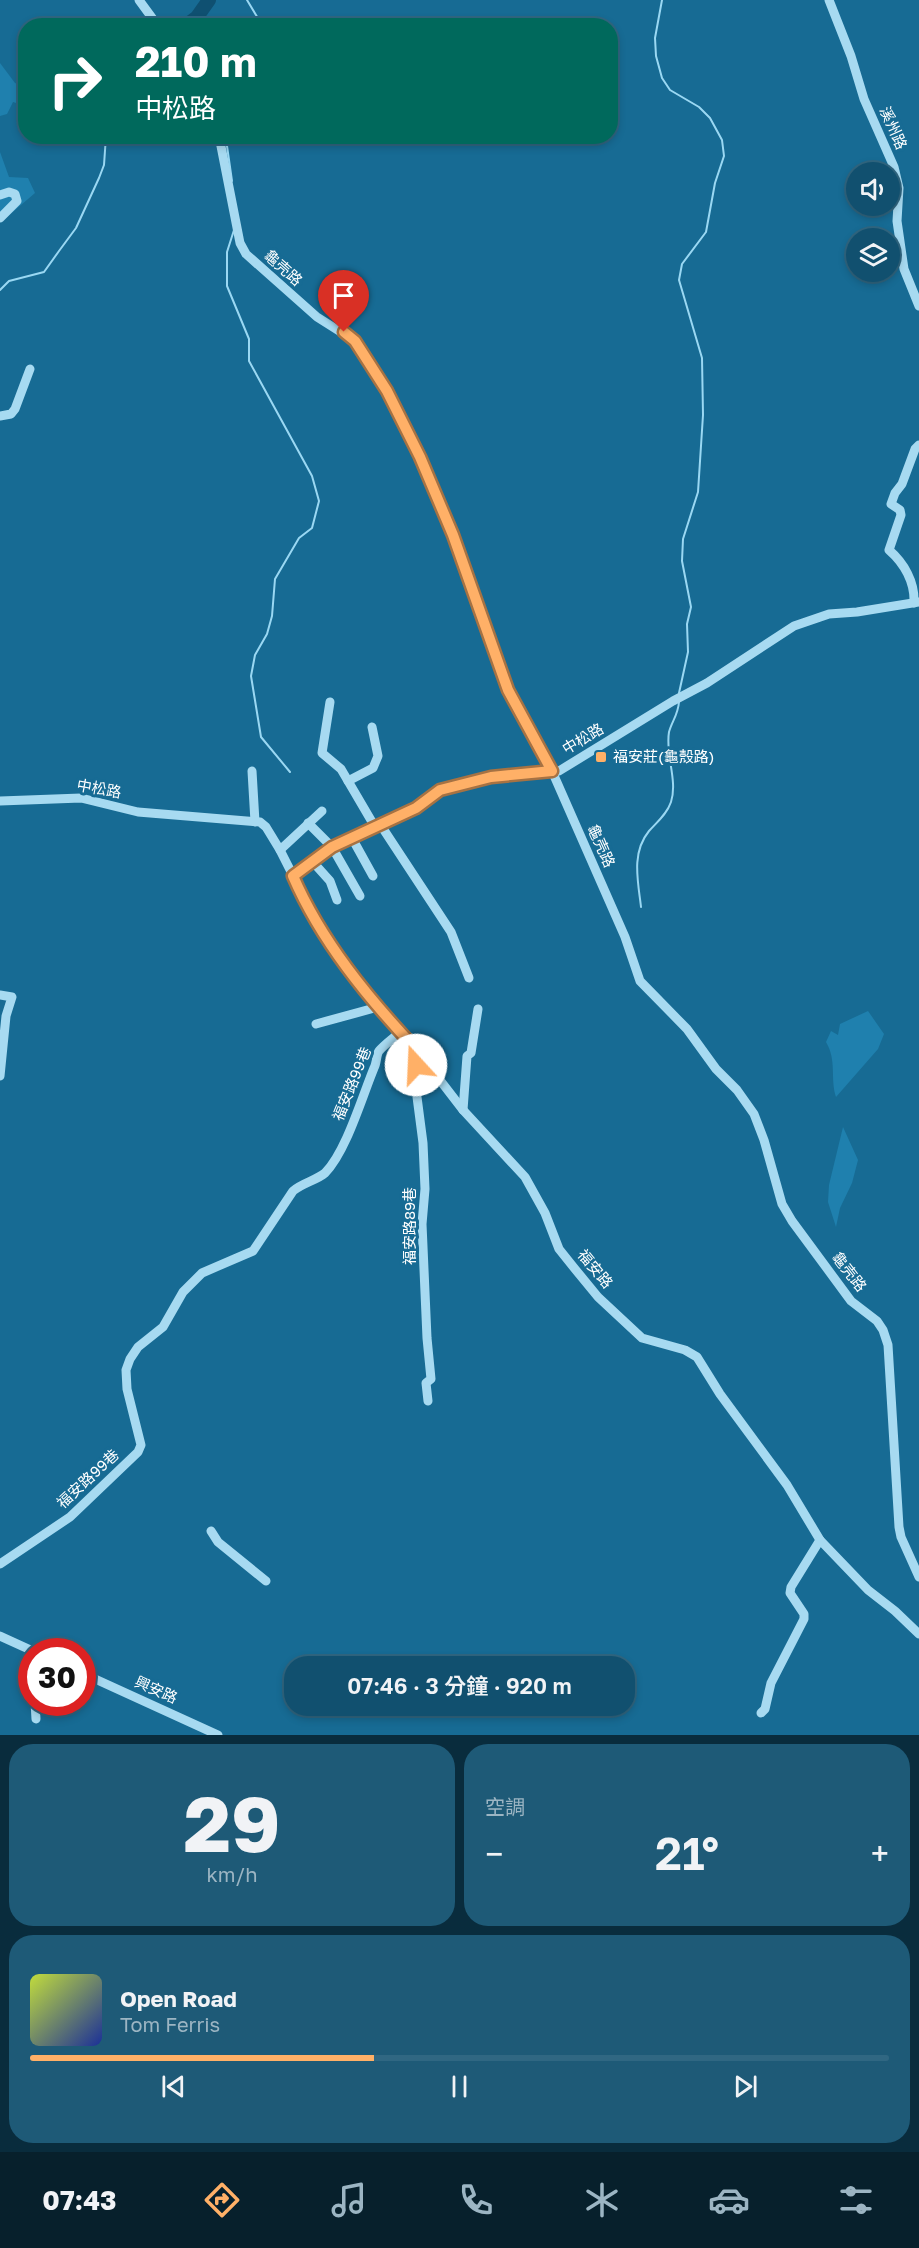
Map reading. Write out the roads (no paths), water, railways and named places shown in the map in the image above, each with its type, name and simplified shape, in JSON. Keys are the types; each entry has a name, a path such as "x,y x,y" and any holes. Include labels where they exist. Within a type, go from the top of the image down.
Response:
{"street":[{"path":"139,0 152,18"},
{"name":"溪州路","path":"829,0 851,56 864,99 894,167 899,188 897,221 904,269 919,306"},
{"name":"龜壳路","path":"221,144 240,243 246,254 317,317 355,341 387,391 420,457 453,535 508,690 552,771 625,936 640,981 687,1029 716,1069 737,1090 754,1114 782,1203 792,1221 851,1301 877,1321 883,1330 888,1345 899,1527 901,1537 919,1577"},
{"path":"0,195 9,192 15,194 17,201 0,218"},
{"path":"0,416 11,414 15,409 30,369"},
{"path":"916,603 906,571 889,550 901,515 900,510 891,504 917,447"},
{"name":"中松路","path":"293,876 332,847 416,808 440,790 491,777 559,771 706,683 794,626 829,614 916,603"},
{"path":"330,702 322,753 341,769 451,932 469,978"},
{"path":"348,781 373,768 378,756 372,727"},
{"path":"252,771 255,822 260,822 266,827 293,876"},
{"name":"中松路","path":"0,801 81,798 138,812 255,822"},
{"path":"280,850 322,811"},
{"path":"308,823 332,847 360,896"},
{"path":"352,838 373,876"},
{"path":"312,861 330,881 337,900"},
{"name":"福安路","path":"293,876 321,931 378,1006 416,1049 463,1110 525,1177 545,1213 559,1249 598,1296 642,1338 685,1350 697,1357 720,1394 787,1485 820,1540 868,1590 919,1634"},
{"path":"0,995 12,997 6,1016 0,1076"},
{"path":"316,1024 378,1006"},
{"path":"463,1110 467,1056 471,1053 478,1009"},
{"name":"福安路99巷","path":"0,1564 70,1517 138,1452 141,1445 127,1389 126,1370 130,1359 138,1347 163,1327 183,1292 202,1273 253,1251 293,1191 302,1184 324,1174 337,1155 354,1121 366,1086 376,1066 378,1052 400,1032"},
{"name":"福安路89巷","path":"416,1049 417,1097 423,1143 425,1190 422,1224 426,1338 431,1379 426,1383 428,1401"},
{"path":"211,1531 218,1542 266,1581"},
{"path":"761,1713 765,1708 771,1683 804,1619 804,1614 790,1593 791,1587 820,1540"},
{"path":"0,1636 18,1644"},
{"name":"興安路","path":"96,1679 218,1735"}],"waterway":[{"path":"196,18 209,0"},
{"path":"247,0 258,18"},
{"path":"662,0 655,38 656,56 662,78 670,90 699,107 710,118 722,140 724,156 715,183 706,232 682,264 679,280 702,358 703,415 698,492 683,539 682,561 691,607 687,624 688,652 679,693"},
{"path":"0,290 9,281 44,272 76,228 104,165 105,144"},
{"path":"227,144 232,181"},
{"path":"234,230 227,252 227,286 249,339 249,361 312,476 319,501 312,528 299,538 275,579 272,616 267,634 255,655 251,676 261,737 290,772"},
{"path":"641,907 637,877 638,858 643,840 671,802 673,785 668,741 679,702"}],"place":[{"name":"福安莊(龜殼路)","path":"601,757"}]}
